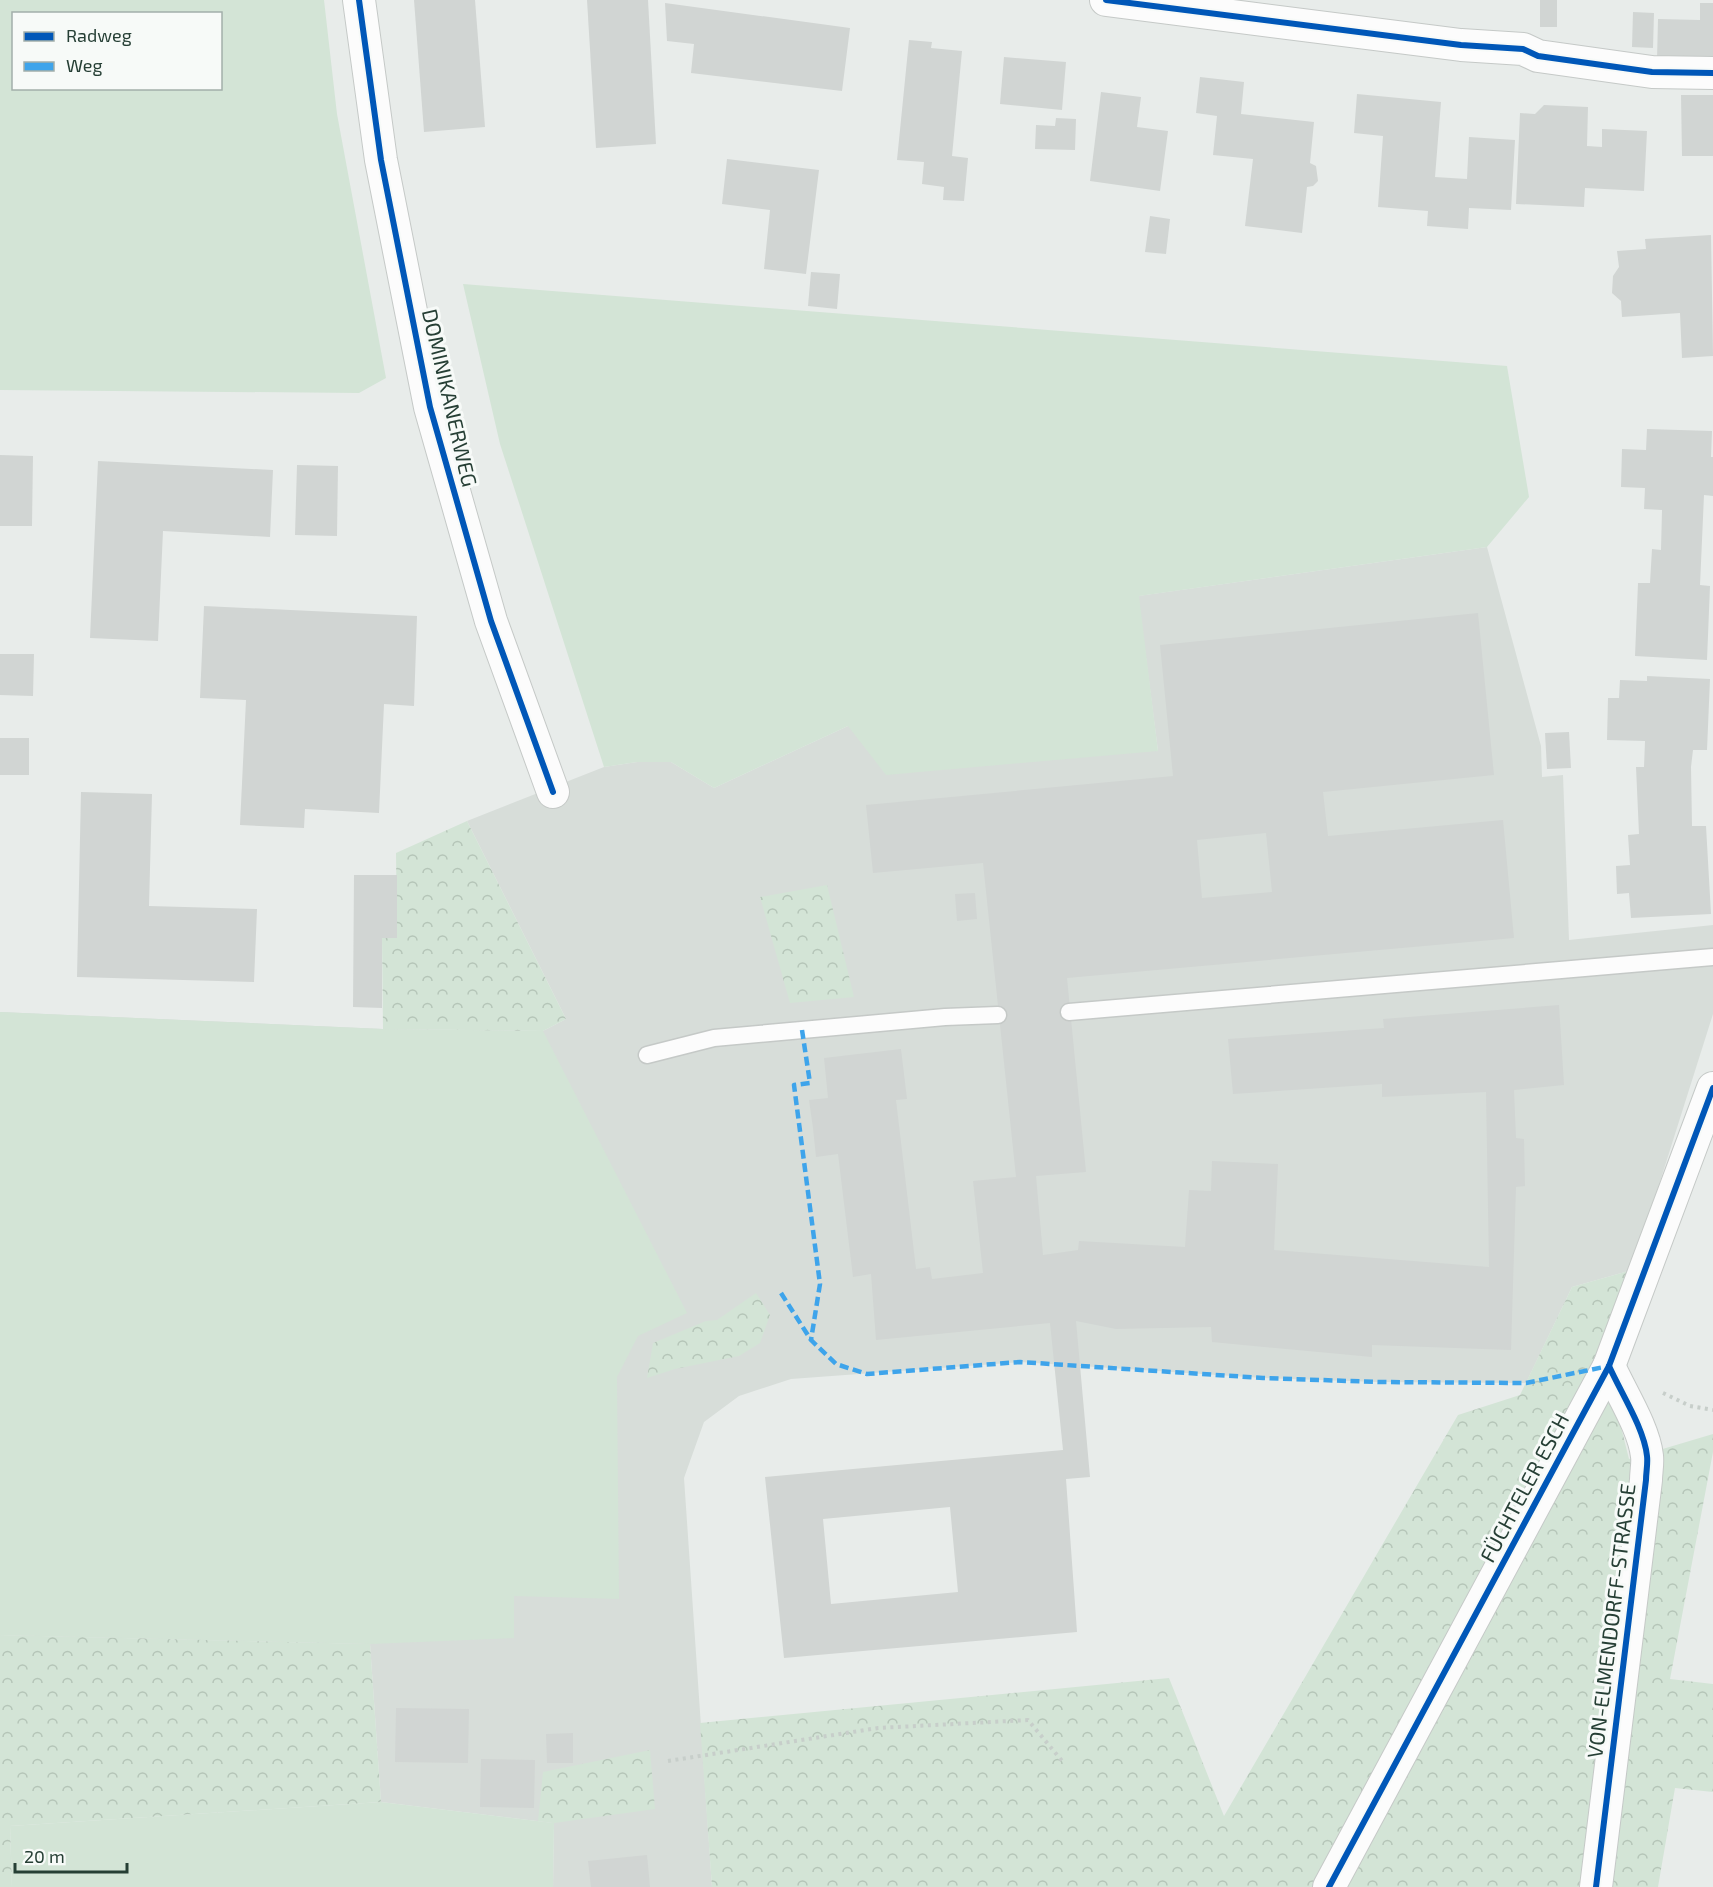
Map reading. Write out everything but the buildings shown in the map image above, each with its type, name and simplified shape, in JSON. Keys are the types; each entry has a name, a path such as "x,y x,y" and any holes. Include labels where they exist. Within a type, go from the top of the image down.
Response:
{"street":[{"name":"DOMINIKANERWEG","path":"359,0 381,160 430,407 491,621 553,792"},
{"path":"1106,0 1461,45 1523,50 1538,56 1652,72 1713,73"},
{"name":"FÜCHTELER ESCH","path":"1329,1887 1609,1366 1713,1088"},
{"name":"VON-ELMENDORFF-STRASSE","path":"1596,1887 1647,1456 1638,1423 1609,1366"}],"lane":[{"path":"1069,1012 1713,957"},
{"path":"647,1055 714,1038 945,1017 998,1015"}],"path":[{"path":"668,1761 878,1728 1028,1720 1063,1762"}],"shaded area":[{"path":"1487,547 1541,746 1542,777 1563,775 1569,940 1713,925 1713,1014 1632,1270 1572,1287 1526,1383 1378,1382 1263,1378 1020,1362 791,1379 739,1396 704,1422 684,1478 712,1887 553,1887 554,1823 381,1802 370,1644 0,1635 0,1012 383,1029 543,1031 566,1019 467,821 604,767 637,762 671,762 714,788 848,726 1158,751 1138,596"}],"green space":[{"path":"0,0 324,0 337,114 386,378 359,393 0,390"},
{"path":"463,284 1507,366 1529,497 1487,547 1139,596 1158,751 886,775 848,726 714,788 671,762 637,762 604,767 500,444"},
{"path":"467,821 566,1019 543,1031 383,1029 382,938 397,938 396,853"},
{"path":"827,885 854,997 790,1003 760,897"},
{"path":"0,1012 383,1029 543,1031 687,1313 638,1336 617,1377 619,1599 514,1596 514,1638 370,1644 0,1635"},
{"path":"1632,1270 1606,1367 1629,1459 1713,1434 1713,1452 1670,1679 1713,1684 1713,1792 1675,1788 1658,1887 712,1887 700,1723 1169,1678 1224,1816 1458,1415 1520,1395 1572,1287"},
{"path":"756,1293 770,1315 760,1343 739,1356 675,1369 647,1378 653,1343 706,1321 717,1320"},
{"path":"0,1635 370,1644 381,1802 10,1826 12,1887 0,1887"},
{"path":"650,1750 655,1809 554,1823 538,1821 543,1772"},
{"path":"381,1802 554,1823 553,1887 12,1887 10,1826"}],"marked path":[{"path":"802,1030 810,1083 794,1085 820,1284 811,1340"},
{"path":"781,1293 811,1340 836,1364 867,1374 1020,1362 1263,1378 1378,1382 1526,1383 1609,1366"}],"cycle path":[{"path":"359,0 381,160 430,407 491,621 553,792"},
{"path":"1106,0 1461,45 1523,49 1538,56 1652,72 1713,73"},
{"path":"1329,1887 1609,1366 1713,1088"},
{"path":"1596,1887 1647,1462 1641,1434 1609,1366"}]}
